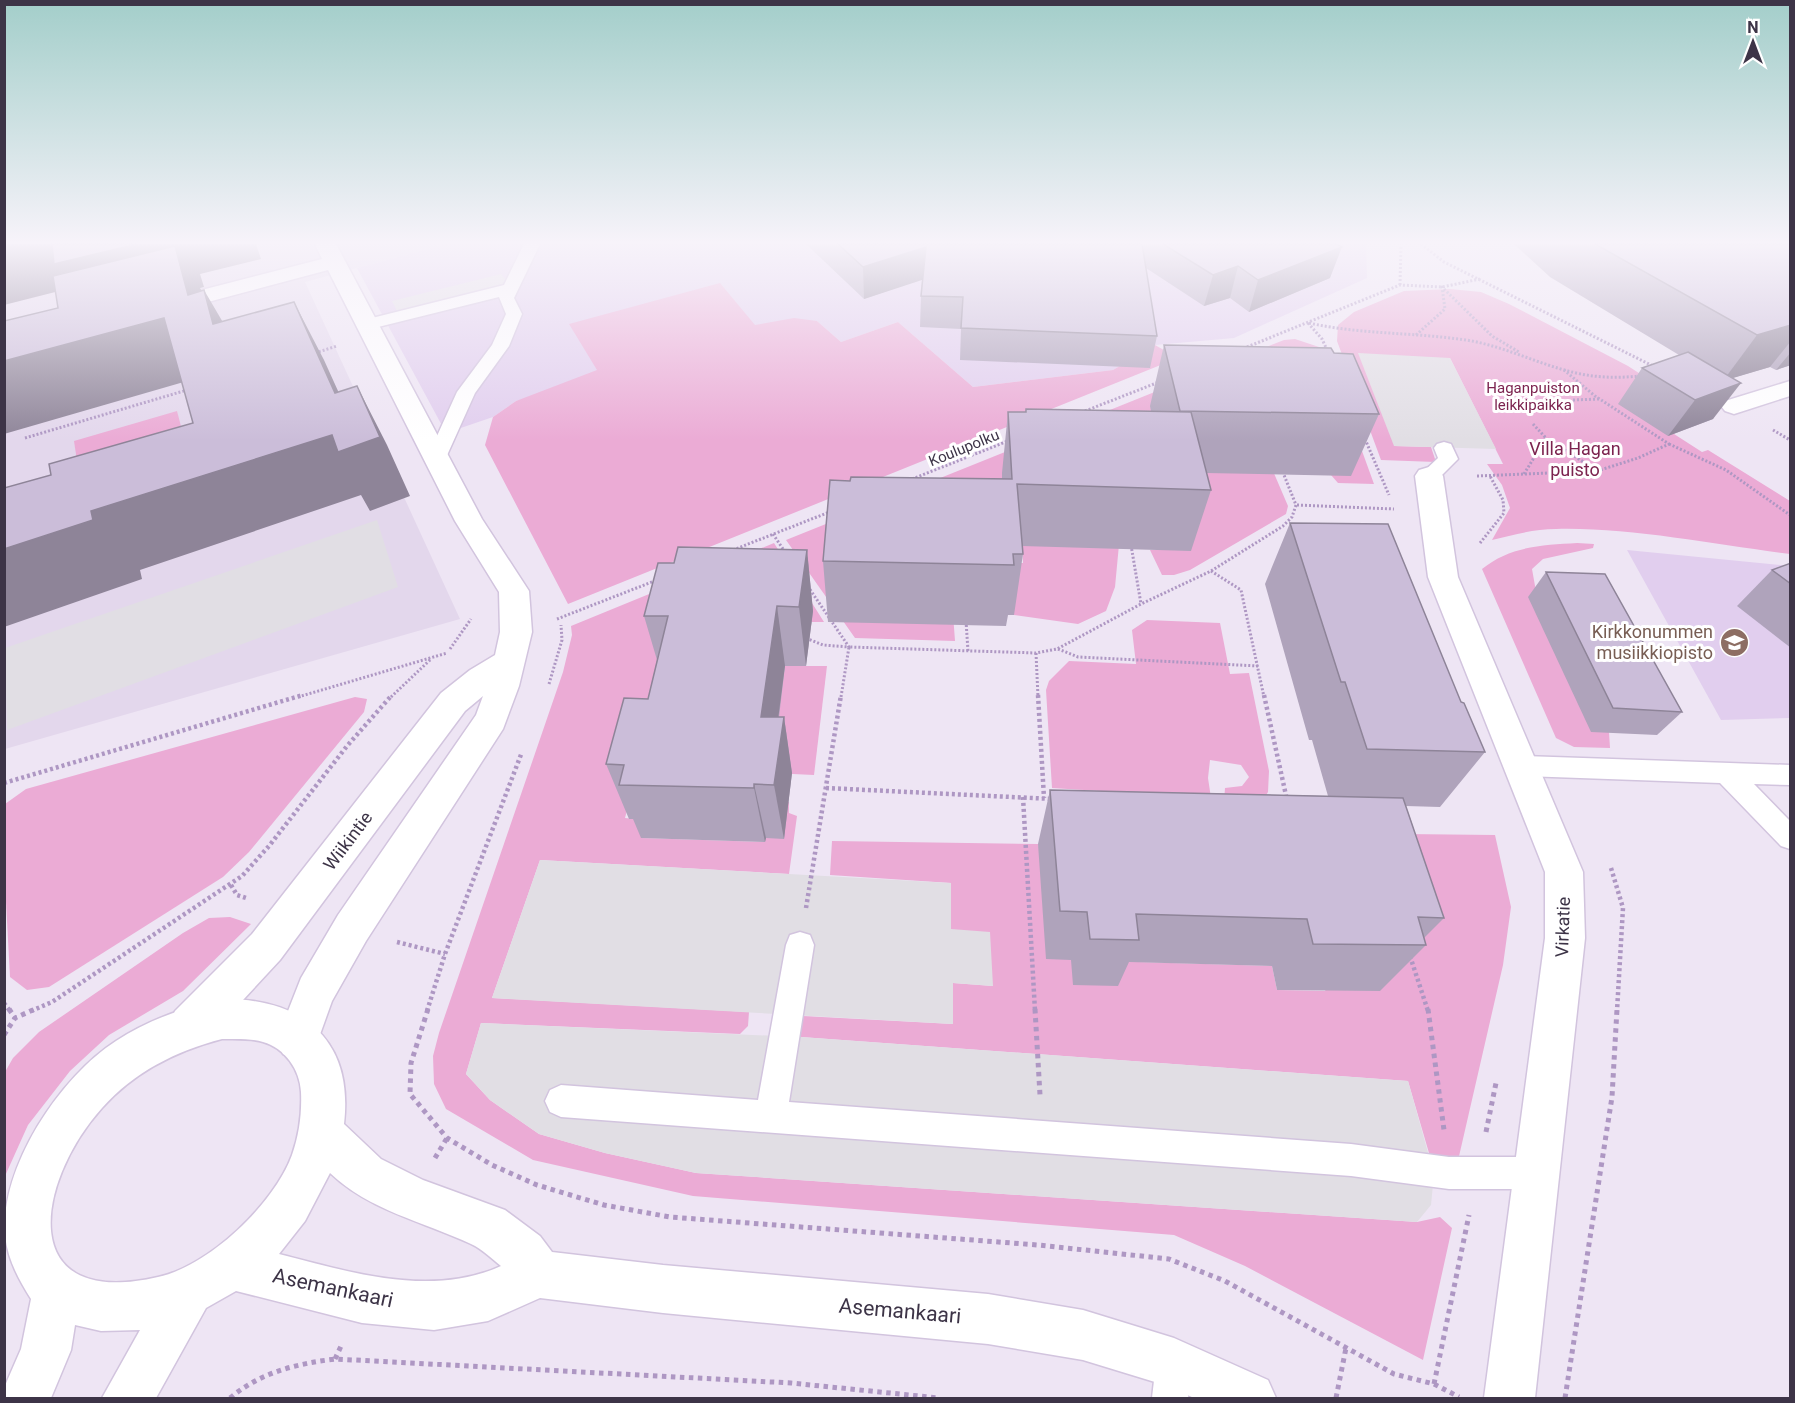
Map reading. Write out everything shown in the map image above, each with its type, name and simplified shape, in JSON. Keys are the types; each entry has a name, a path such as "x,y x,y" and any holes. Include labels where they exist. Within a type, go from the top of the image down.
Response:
{"street":[{"path":"142,312 150,309"},
{"path":"298,1039 315,992 352,928 491,720 516,632 514,591 469,521 358,309"},
{"path":"1734,406 1791,388"},
{"name":"Virkatie","path":"1437,462 1443,577 1564,872 1565,938 1510,1398"},
{"name":"Wiikintie","path":"190,1026 266,947 453,702 509,662"},
{"path":"222,1019 251,1019 277,1026 298,1039 317,1064 324,1096 322,1134 310,1169 290,1204 264,1236 231,1266 189,1292 139,1307 94,1307 57,1292 37,1268 27,1236 29,1200 40,1163 60,1126 88,1092 120,1064 155,1040 190,1026 222,1019"},
{"path":"322,1134 365,1175 413,1199 488,1227 523,1253 538,1274"},
{"name":"Asemankaari","path":"231,1266 362,1299 434,1306 488,1298 538,1274 663,1289 988,1319 1083,1335 1172,1381 1250,1398"},
{"path":"26,1398 46,1350 57,1292"},
{"path":"128,1398 189,1292"}],"lane":[{"path":"366,325 428,309"},
{"path":"437,458 466,392 500,346 514,314 512,309"},
{"path":"1521,766 1791,775"},
{"path":"1726,773 1791,838"},
{"path":"771,1117 800,945"},
{"path":"561,1101 1351,1161 1463,1173 1538,1173"}],"path":[{"path":"1242,349 1341,309"},
{"path":"1415,336 1444,309"},
{"path":"1465,309 1492,336 1528,357"},
{"path":"1540,309 1660,370"},
{"path":"1308,323 1343,332 1451,338 1493,345 1564,370 1601,378 1644,376"},
{"path":"1308,323 1322,339 1331,360"},
{"path":"304,356 338,346"},
{"path":"1564,370 1599,399 1669,444 1726,470 1791,515"},
{"path":"1074,415 1164,380"},
{"path":"25,438 192,388"},
{"path":"1573,400 1599,399"},
{"path":"1734,406 1791,440"},
{"path":"1533,424 1546,438 1598,471"},
{"path":"1363,435 1399,520"},
{"name":"Koulupolku","path":"907,481 1018,437"},
{"path":"1524,474 1546,438"},
{"path":"1437,462 1524,474 1598,471 1638,458 1669,444"},
{"path":"800,635 823,645 849,647 1036,653 1057,649 1140,604 1211,571 1283,526 1292,517 1296,505 1280,464"},
{"path":"1296,505 1395,509"},
{"path":"730,551 840,508"},
{"path":"773,534 786,553"},
{"path":"1129,535 1140,604"},
{"path":"1211,571 1241,590 1289,811"},
{"path":"560,618 667,576"},
{"path":"800,945 849,647 805,581"},
{"path":"966,614 968,651"},
{"path":"1057,649 1078,657 1258,666"},
{"path":"4,783 448,652"},
{"path":"1036,653 1044,798"},
{"path":"4,1035 15,1018 52,1002 231,885 254,867 342,755 410,677 434,657"},
{"path":"826,788 1056,799"},
{"path":"1023,797 1042,1138"},
{"path":"394,941 445,954"},
{"path":"1409,954 1420,975 1436,1064 1463,1173"},
{"path":"4,1003 15,1018"},
{"path":"1461,1398 1434,1384 1463,1173 1499,1071"},
{"path":"413,1199 447,1138"},
{"path":"335,1359 362,1299"},
{"path":"1336,1398 1346,1348"},
{"path":"230,1398 243,1386 280,1368 335,1359 791,1383 939,1398"}],"shaded area":[{"path":"5,309 318,309 460,619 5,749"},
{"path":"379,309 1297,309 1234,338 1155,345 1113,370 973,387 898,322 841,342 817,321 516,401 493,417 446,433"},
{"path":"1358,353 1450,358 1496,449 1394,446"},
{"path":"377,520 398,587 7,730 5,648"},
{"name":"Kirkkonummen musiikkiopisto","path":"1627,550 1790,566 1790,718 1721,720"},
{"path":"540,860 951,883 951,929 990,932 993,986 953,983 953,1024 492,998"},
{"path":"481,1023 801,1037 1408,1081 1434,1174 1431,1205 1417,1222 696,1173 605,1153 539,1134 490,1100 466,1074"}],"green space":[{"path":"623,309 742,309 755,325 794,318 817,321 841,342 898,322 973,387 1113,370 1155,345 1178,358 568,604 485,445 493,417 516,401 597,370 569,324"},
{"name":"Villa Hagan puisto","path":"1360,309 1520,309 1628,366 1662,388 1674,434 1702,452 1708,450 1790,501 1790,554 1643,534 1584,529 1540,530 1492,540 1510,508 1502,485 1487,464 1503,464 1450,358 1394,446 1431,447 1436,462 1381,460 1337,341 1338,325"},
{"path":"1295,339 1325,349 1374,484 1338,483 1331,475 1270,464 1288,506 1286,514 1190,570 1174,575 1162,575 1150,550 1174,550 1120,534 1115,587 1106,611 1078,624 1014,615 1011,563 1023,563 1022,544 868,622 894,623 953,614 955,641 855,638 786,540 1284,340"},
{"path":"177,411 190,461 82,494 74,441"},
{"path":"774,543 824,622 794,622 631,795 625,818 645,820 641,838 765,842 770,801 789,802 789,813 797,816 789,874 540,860 492,998 749,1012 748,1026 740,1034 481,1023 466,1074 490,1100 539,1134 605,1153 696,1173 1417,1222 1440,1217 1452,1228 1423,1360 1245,1266 1174,1235 693,1196 533,1160 446,1109 434,1084 433,1056 563,672 572,635 571,626"},
{"path":"1594,544 1593,548 1543,559 1532,569 1537,597 1609,732 1610,748 1574,747 1556,738 1482,569 1515,551 1539,546"},
{"path":"1147,620 1220,623 1230,674 1249,673 1269,771 1268,792 1261,803 1224,802 1225,788 1242,786 1249,777 1241,765 1210,760 1208,778 1211,798 1052,788 1046,690 1049,681 1069,661 1136,664 1132,630"},
{"path":"785,666 827,666 814,775 771,773"},
{"path":"355,697 367,699 364,712 249,852 223,877 49,987 27,990 10,977 5,883 5,804 26,789"},
{"path":"1404,834 1495,835 1511,907 1503,965 1457,1165 1429,1153 1408,1081 801,1037 799,1028 803,1016 953,1024 953,983 993,986 951,929 951,883 830,875 832,841 1038,844 1071,960 1272,966 1277,990 1325,991"},
{"path":"230,917 251,924 183,991 109,1035 70,1071 28,1125 5,1176 5,1072 13,1058 39,1032 183,933 209,918"}],"building":[{"path":"52,309 209,309 213,324 266,309 297,309 335,393 357,386 380,437 338,452 332,435 91,511 93,520 4,549 4,488 51,475 49,464 193,423 164,318 4,361 4,321"},
{"path":"962,309 1153,309 1157,336 961,328"},
{"path":"1712,309 1791,309 1791,325 1757,335"},
{"path":"1164,345 1331,348 1334,353 1353,354 1379,414 1180,411"},
{"path":"1688,352 1741,383 1695,400 1642,368"},
{"path":"1026,409 1191,412 1211,490 1017,484 1023,554 1013,554 1014,565 823,561 830,480 850,481 851,477 1012,479 1008,412 1026,412"},
{"path":"1290,523 1388,524 1461,702 1464,703 1485,752 1367,749 1345,682 1341,682"},
{"path":"678,547 807,550 799,607 777,606 761,717 784,717 774,785 754,784 754,788 619,785 624,765 606,764 624,698 648,699 668,616 644,616 658,563 674,563"},
{"path":"1791,563 1791,584 1772,570"},
{"path":"1546,572 1605,574 1682,712 1613,708"},
{"path":"1050,790 1403,798 1444,918 1418,917 1426,945 1313,944 1307,919 1136,914 1139,940 1090,939 1087,912 1060,911"}],"place":[{"name":"Kirkkonummen musiikkiopisto","path":"1734,642"}],"park label":[{"name":"Haganpuiston leikkipaikka","path":"1533,396"}]}
